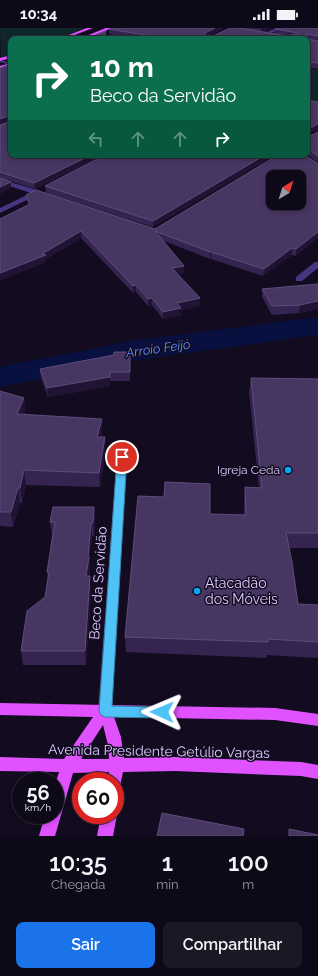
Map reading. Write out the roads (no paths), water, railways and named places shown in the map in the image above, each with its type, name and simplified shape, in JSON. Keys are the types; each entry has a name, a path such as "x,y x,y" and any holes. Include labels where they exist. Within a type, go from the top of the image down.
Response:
{"main road":[{"path":"68,36 91,28"},
{"path":"88,36 110,28"},
{"path":"0,709 275,714 318,720"},
{"path":"105,711 114,733 117,765 116,772"},
{"path":"64,780 68,766 105,711"},
{"name":"Avenida Presidente Getúlio Vargas","path":"0,764 68,766 174,764 301,769 318,772"},
{"path":"47,836 51,824"},
{"path":"105,836 107,824"}],"street":[{"path":"264,34 281,28"},
{"path":"257,33 274,36"},
{"path":"0,181 51,197"},
{"path":"0,211 44,189"},
{"path":"299,279 318,264"},
{"name":"Beco da Servidão","path":"105,711 122,457"}],"waterway":[{"name":"Arroio Feijó","path":"0,377 131,351 318,326"}],"place":[{"name":"Igreja Ceda","path":"288,470"},
{"name":"Atacadão dos Móveis","path":"197,591"}]}
